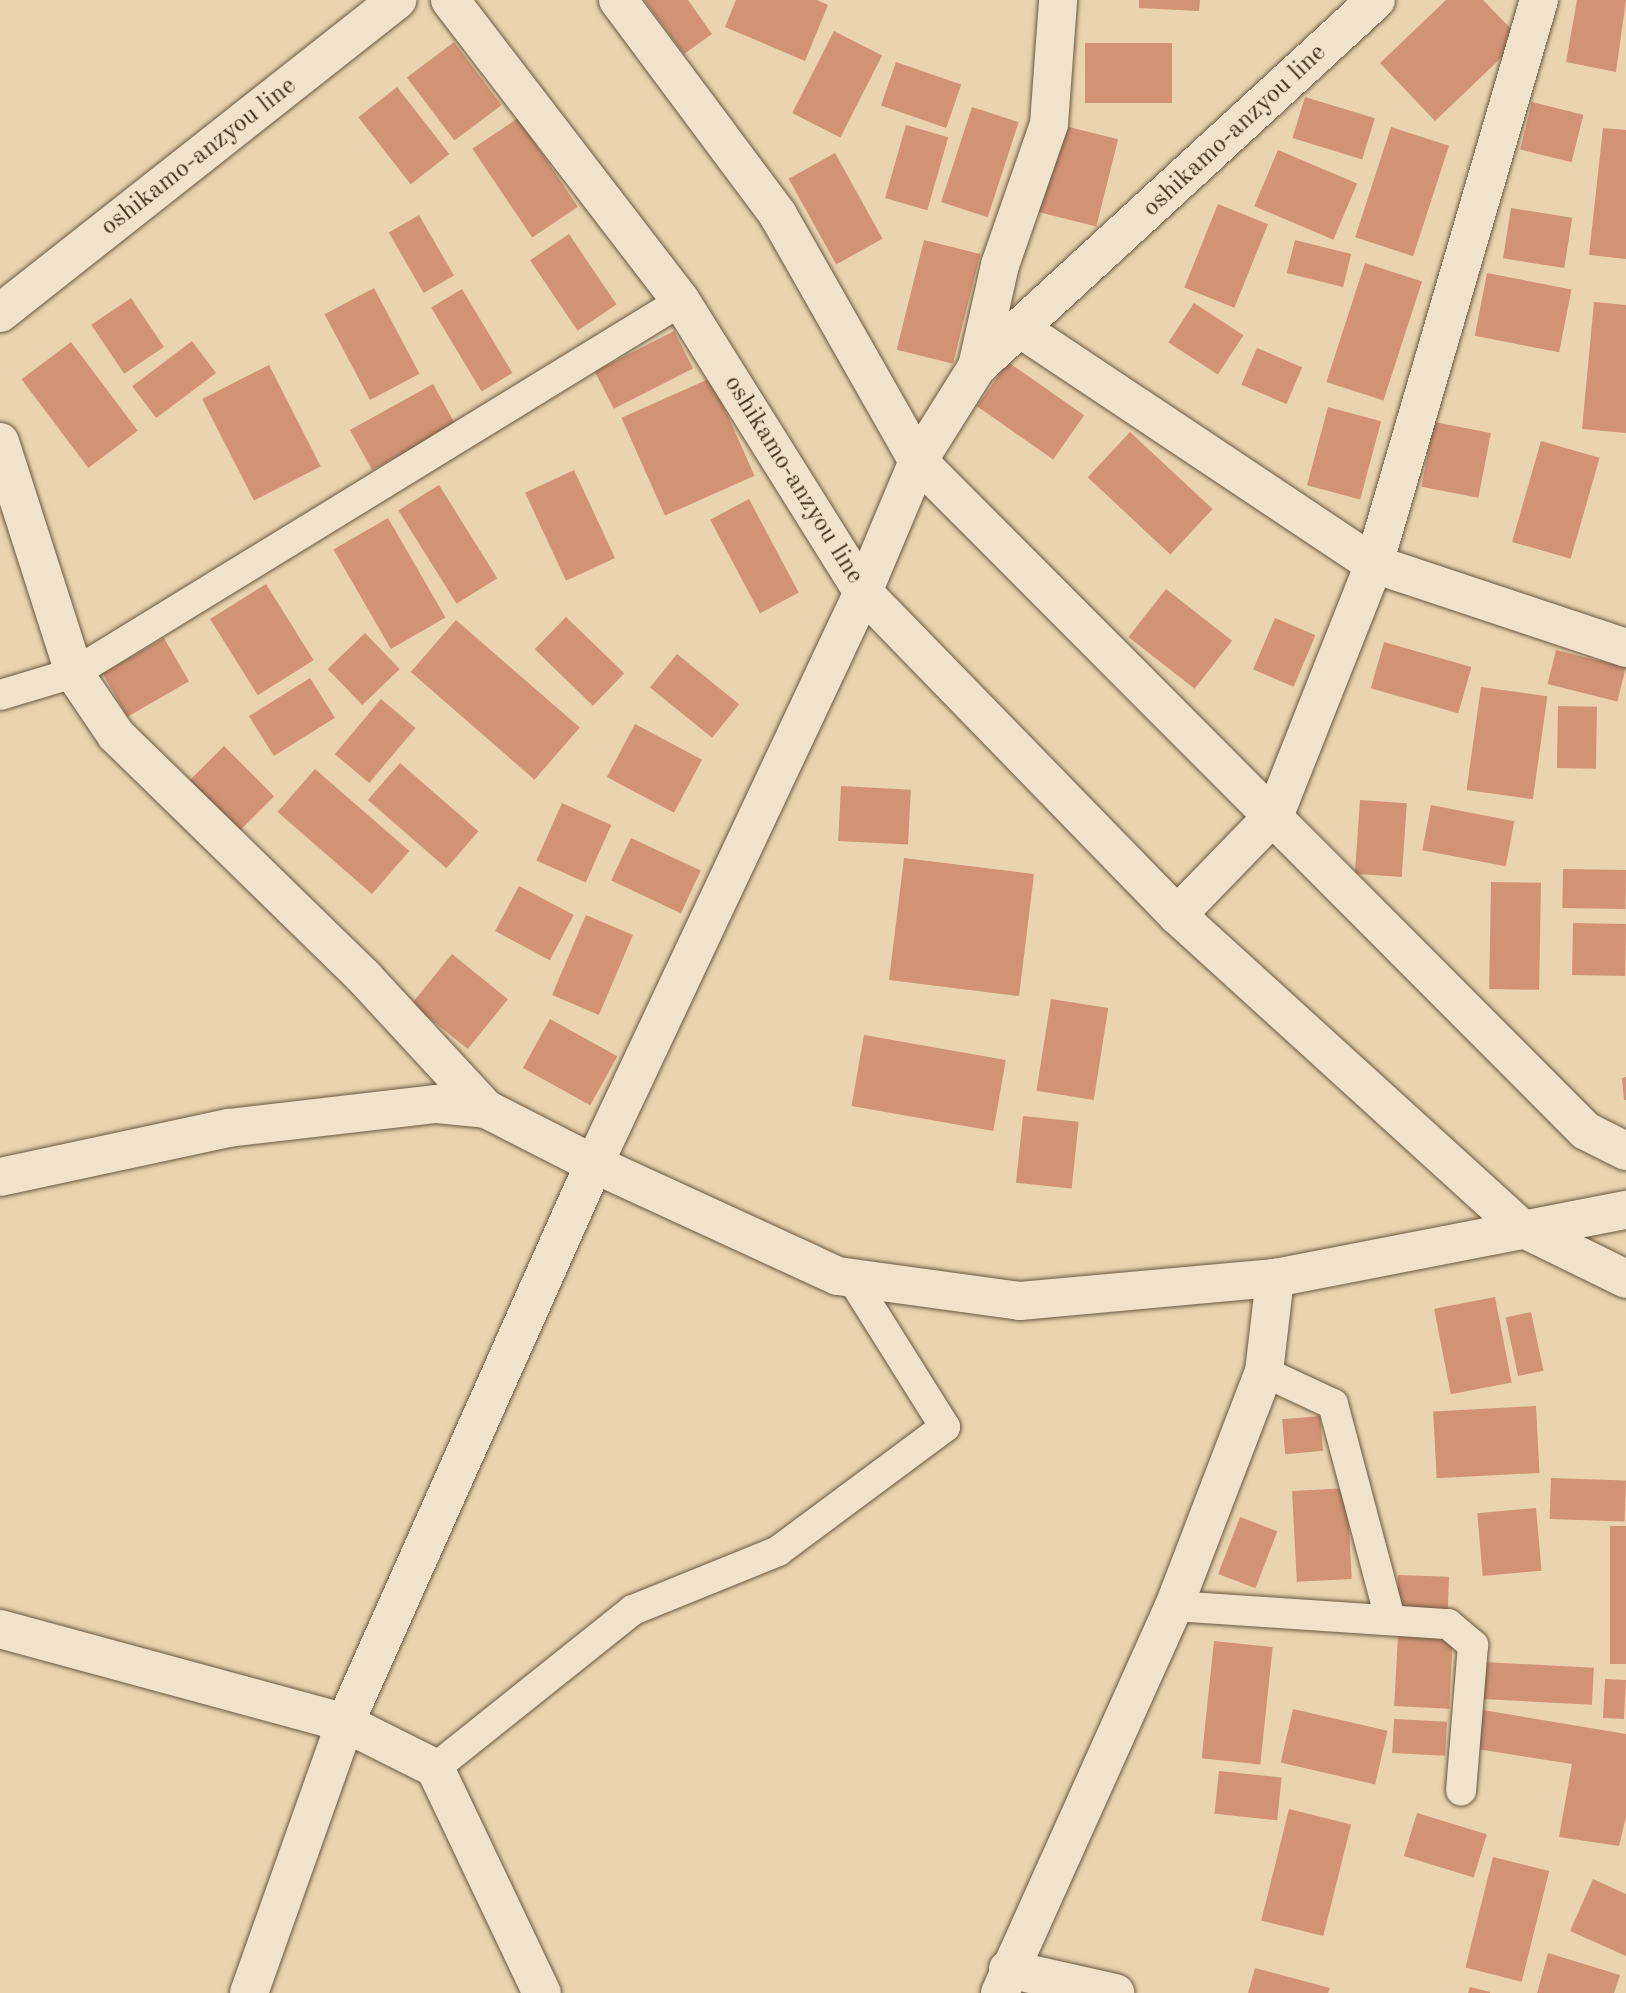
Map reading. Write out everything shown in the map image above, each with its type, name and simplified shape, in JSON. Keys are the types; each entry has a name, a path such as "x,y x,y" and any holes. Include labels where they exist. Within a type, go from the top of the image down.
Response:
{"street":[{"name":"oshikamo-anzyou line","path":"0,313 397,0"},
{"name":"oshikamo-anzyou line","path":"450,0 681,301 870,578"},
{"path":"618,0 778,215 914,470 1275,814 1586,1131 1626,1151"},
{"path":"977,367 1000,265 1049,124 1058,0"},
{"name":"oshikamo-anzyou line","path":"870,578 914,470 977,367 1376,0"},
{"path":"1177,915 1275,814 1374,564 1539,0"},
{"path":"1021,329 1374,564 1626,648"},
{"path":"0,442 74,673 116,735 364,977 486,1109 687,1212 851,1277 1020,1301 1275,1278 1520,1227 1567,1225 1626,1210"},
{"path":"249,1993 345,1723 594,1164 870,578 1177,915 1520,1227 1626,1279"},
{"path":"0,1177 228,1128 437,1104 486,1109"},
{"path":"1115,1993 1004,1981 1174,1606 1264,1372 1275,1278"},
{"path":"0,1629 345,1723 435,1768 542,1993"}],"lane":[{"path":"0,695 74,673 681,301"},
{"path":"435,1768 634,1610 778,1551 945,1427 851,1277"},
{"path":"1264,1372 1333,1404 1390,1618"},
{"path":"1174,1606 1448,1623 1473,1645 1461,1791"}],"building":[{"path":"644,0 688,0 712,34 684,54"},
{"path":"736,0 817,0 828,5 805,61 725,27"},
{"path":"1139,0 1200,0 1199,11 1139,8"},
{"path":"1446,0 1483,0 1521,39 1435,121 1380,63"},
{"path":"1577,0 1626,0 1616,72 1566,62"},
{"path":"834,31 882,56 840,137 792,113"},
{"path":"454,42 502,105 454,141 407,78"},
{"path":"1085,43 1172,43 1172,103 1085,103"},
{"path":"896,62 961,84 946,128 881,105"},
{"path":"397,87 449,154 411,184 358,117"},
{"path":"1305,97 1375,118 1362,159 1292,138"},
{"path":"1532,102 1583,115 1572,162 1520,150"},
{"path":"972,107 1019,122 988,217 941,202"},
{"path":"518,118 578,207 532,237 472,149"},
{"path":"1057,124 1118,139 1096,227 1035,211"},
{"path":"906,125 948,137 927,210 885,198"},
{"path":"1391,127 1449,146 1413,256 1355,237"},
{"path":"1603,128 1626,130 1626,259 1589,255"},
{"path":"1278,150 1357,184 1333,240 1254,206"},
{"path":"835,153 883,239 836,264 789,179"},
{"path":"1218,204 1268,224 1234,308 1184,287"},
{"path":"1511,208 1572,218 1564,268 1503,258"},
{"path":"419,215 454,276 424,293 389,233"},
{"path":"569,234 617,304 578,331 530,260"},
{"path":"924,240 980,254 953,364 897,350"},
{"path":"1295,240 1351,254 1343,287 1287,273"},
{"path":"1365,263 1422,282 1383,400 1326,382"},
{"path":"1487,273 1571,289 1559,352 1475,336"},
{"path":"374,288 420,374 370,400 325,314"},
{"path":"462,289 512,373 482,392 431,308"},
{"path":"131,298 164,347 124,374 91,325"},
{"path":"1594,302 1626,305 1626,433 1582,429"},
{"path":"1194,303 1243,335 1218,375 1168,342"},
{"path":"674,331 693,368 614,409 595,371"},
{"path":"192,341 216,373 156,418 132,386"},
{"path":"71,342 138,431 88,468 21,379"},
{"path":"1257,348 1302,367 1286,404 1241,385"},
{"path":"1008,362 1084,415 1053,460 977,406"},
{"path":"269,365 321,467 254,501 202,399"},
{"path":"711,378 755,476 665,516 621,418"},
{"path":"433,384 455,424 372,470 350,430"},
{"path":"1328,407 1381,421 1360,499 1307,485"},
{"path":"1434,422 1491,433 1478,498 1421,487"},
{"path":"1130,432 1213,509 1170,554 1088,477"},
{"path":"1541,441 1600,458 1571,559 1512,542"},
{"path":"574,470 615,558 566,581 525,493"},
{"path":"439,485 497,578 457,604 398,510"},
{"path":"749,499 799,593 760,613 710,520"},
{"path":"388,518 446,618 391,649 333,550"},
{"path":"266,584 314,660 258,695 210,619"},
{"path":"1166,589 1232,641 1195,689 1128,637"},
{"path":"566,617 624,673 593,706 535,649"},
{"path":"1275,618 1316,635 1294,687 1253,670"},
{"path":"456,620 580,728 535,780 411,672"},
{"path":"365,633 400,669 362,705 328,669"},
{"path":"164,638 189,681 128,717 103,674"},
{"path":"1384,642 1471,667 1458,713 1371,688"},
{"path":"1556,650 1626,667 1617,701 1548,684"},
{"path":"677,654 739,704 712,738 650,687"},
{"path":"310,678 335,718 274,756 249,716"},
{"path":"1481,687 1547,696 1533,799 1467,790"},
{"path":"381,699 415,728 369,783 335,754"},
{"path":"1558,706 1597,707 1596,769 1557,768"},
{"path":"635,724 702,760 674,813 607,777"},
{"path":"224,746 274,796 238,832 188,782"},
{"path":"400,763 478,831 446,868 368,800"},
{"path":"315,769 409,851 372,894 278,812"},
{"path":"841,786 911,790 908,845 838,841"},
{"path":"1360,800 1407,803 1402,877 1355,874"},
{"path":"562,803 611,825 586,883 536,861"},
{"path":"1431,805 1514,821 1506,866 1422,850"},
{"path":"631,838 701,871 681,913 611,881"},
{"path":"904,858 1034,874 1019,996 889,980"},
{"path":"1563,869 1626,870 1625,909 1562,908"},
{"path":"1491,882 1541,883 1539,990 1489,989"},
{"path":"519,886 574,915 550,960 495,931"},
{"path":"586,915 633,935 599,1015 552,995"},
{"path":"1573,923 1626,924 1625,976 1572,975"},
{"path":"452,954 508,999 468,1049 412,1004"},
{"path":"1051,999 1108,1008 1094,1100 1036,1091"},
{"path":"550,1019 617,1056 590,1105 523,1068"},
{"path":"864,1035 1006,1060 993,1131 851,1106"},
{"path":"1626,1077 1626,1100 1624,1100 1622,1078"},
{"path":"1023,1116 1079,1122 1072,1188 1016,1183"},
{"path":"1495,1297 1512,1382 1451,1394 1434,1309"},
{"path":"1531,1312 1543,1371 1518,1376 1506,1317"},
{"path":"1536,1406 1540,1473 1437,1478 1433,1411"},
{"path":"1320,1416 1323,1451 1285,1454 1282,1419"},
{"path":"1551,1478 1626,1481 1625,1522 1550,1519"},
{"path":"1347,1488 1352,1579 1297,1582 1292,1491"},
{"path":"1536,1508 1541,1571 1483,1576 1477,1513"},
{"path":"1240,1517 1277,1531 1255,1588 1218,1574"},
{"path":"1610,1526 1626,1526 1626,1664 1610,1664"},
{"path":"1398,1575 1449,1577 1448,1610 1397,1608"},
{"path":"1398,1634 1453,1637 1449,1709 1394,1706"},
{"path":"1214,1641 1273,1647 1260,1765 1202,1758"},
{"path":"1484,1662 1594,1668 1592,1705 1482,1699"},
{"path":"1605,1679 1626,1680 1624,1719 1603,1718"},
{"path":"1293,1709 1388,1731 1375,1784 1281,1763"},
{"path":"1483,1710 1626,1734 1626,1817 1619,1846 1559,1837 1572,1764 1477,1749"},
{"path":"1394,1719 1447,1722 1445,1756 1392,1753"},
{"path":"1219,1771 1282,1778 1277,1820 1215,1814"},
{"path":"1289,1809 1351,1824 1323,1936 1261,1921"},
{"path":"1417,1813 1487,1834 1474,1877 1404,1856"},
{"path":"1493,1857 1549,1871 1522,1982 1465,1968"},
{"path":"1593,1879 1626,1894 1626,1956 1570,1931"},
{"path":"1548,1953 1620,1975 1614,1993 1537,1993"},
{"path":"1255,1968 1330,1988 1328,1993 1248,1993"},
{"path":"1470,1987 1490,1992 1490,1993 1468,1993"}]}
